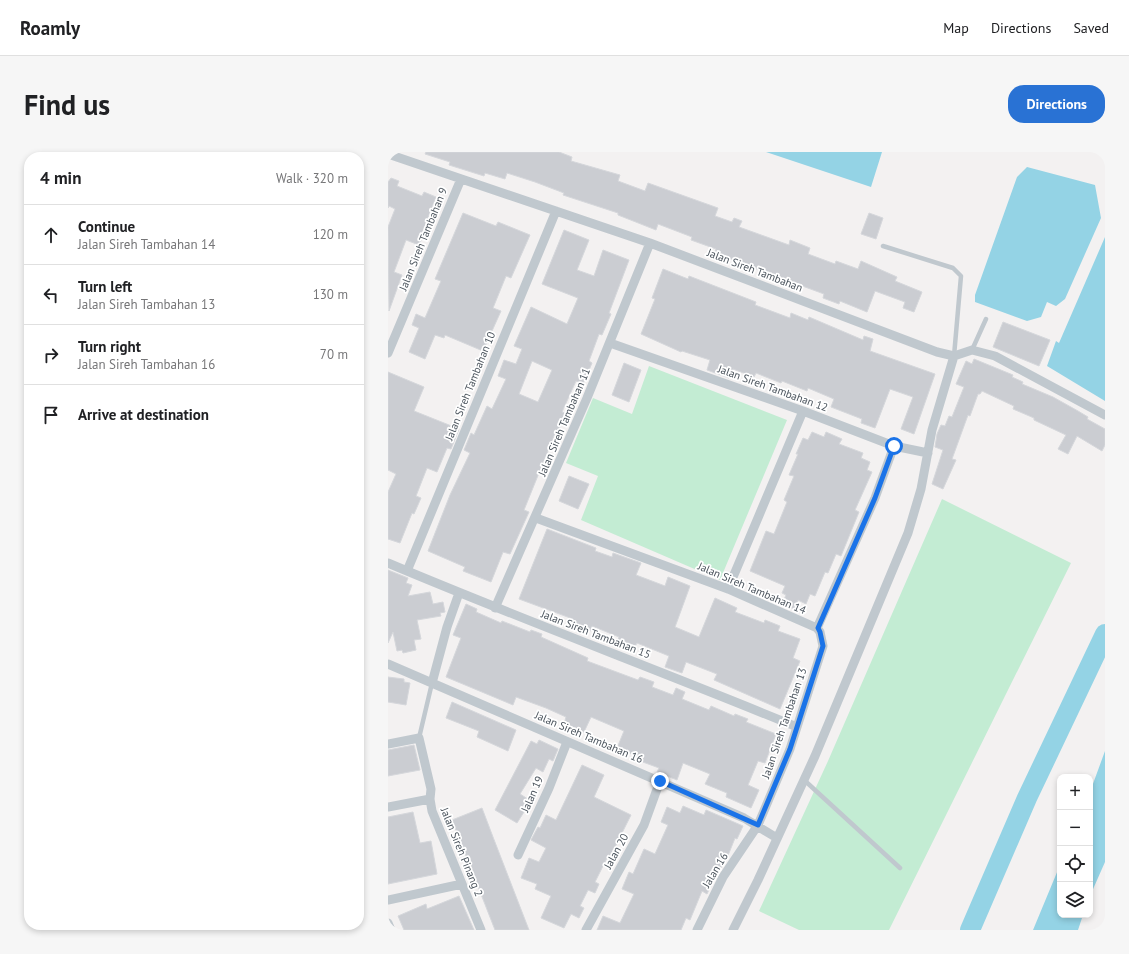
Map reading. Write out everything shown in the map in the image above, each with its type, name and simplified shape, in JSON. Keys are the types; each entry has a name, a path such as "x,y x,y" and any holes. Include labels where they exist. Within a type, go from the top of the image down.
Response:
{"street":[{"name":"Jalan Sireh Tambahan","path":"388,154 650,243 866,326 937,352 954,356"},
{"name":"Jalan Sireh Tambahan 9","path":"388,353 461,179"},
{"name":"Jalan Sireh Tambahan 10","path":"407,571 556,211"},
{"name":"Jalan Sireh Tambahan 11","path":"495,608 536,518 610,343 650,243"},
{"name":"Jalan Sireh Tambahan 12","path":"610,343 803,411 894,446 928,452"},
{"path":"733,930 777,838 908,533 921,489 932,430 954,356 972,350 996,356 1105,415"},
{"path":"728,589 803,411"},
{"path":"818,628 875,498 894,446"},
{"name":"Jalan Sireh Tambahan 14","path":"536,518 728,589 818,628"},
{"name":"Jalan Sireh Tambahan 15","path":"388,563 495,608 692,684 797,727"},
{"path":"432,683 459,593"},
{"name":"Jalan Sireh Tambahan 13","path":"758,825 797,727 823,646 818,628"},
{"name":"Jalan Sireh Tambahan 16","path":"388,664 660,781 758,825 777,838"},
{"path":"388,744 419,738 431,788 430,799"},
{"name":"Jalan 19","path":"518,856 549,788 567,742"},
{"name":"Jalan 20","path":"586,930 644,826 660,781"},
{"name":"Jalan Sireh Pinang 2","path":"388,807 430,799 432,811 481,930"},
{"name":"Jalan 16","path":"697,930 723,877 758,825"},
{"path":"388,900 462,884"},
{"path":"388,923 391,930"}],"lane":[{"path":"884,246 953,268 961,276 954,356"},
{"path":"972,350 986,319"},
{"path":"419,738 432,683"},
{"path":"803,779 900,868"}],"green space":[{"path":"649,366 787,420 720,580 581,520 598,476 566,463 593,398 632,414"},
{"path":"942,499 1071,563 889,930 799,930 759,911 828,761"}],"water":[{"path":"766,152 882,152 871,187"},
{"path":"1027,167 1095,185 1101,218 1065,299 1056,306 1047,302 1041,317 1027,321 975,302 975,295 1017,177"},
{"path":"1105,237 1105,401 1047,366 1056,341 1059,343"},
{"path":"1105,751 1105,862 1093,889 1093,810 1093,784"},
{"path":"1057,872 1057,918 1082,918 1078,930 1033,930"}],"building":[{"path":"426,152 559,152 572,157 571,161 620,175 618,181 645,191 648,183 718,208 715,216 732,222 734,218 742,221 739,227 789,245 790,240 810,248 808,254 835,264 836,261 858,269 861,261 897,277 895,281 922,292 914,312 903,308 905,302 875,291 867,312 840,301 839,304 823,298 824,294 797,284 796,287 776,280 777,277 715,253 716,249 691,240 692,237 658,224 656,230 618,215 618,213 563,195 564,193 535,182 507,173 505,179 485,173 484,176 449,165 450,162 425,154"},
{"path":"391,178 399,181 397,186 422,196 424,192 436,197 419,245 406,240 394,272 402,275 389,311 388,227 395,209 389,206 388,208 388,182"},
{"path":"463,213 496,226 498,222 530,235 511,278 506,276 493,308 501,311 483,351 445,335 444,338 435,335 425,359 409,352 419,328 412,325 416,314 425,318 441,281 435,279"},
{"path":"869,213 883,218 876,239 861,234"},
{"path":"564,230 589,240 577,270 594,276 603,250 629,260 609,313 611,314 602,335 599,334 589,361 592,363 583,384 576,381 562,412 565,413 558,432 556,431 524,510 529,512 510,554 503,552 491,582 463,571 465,567 428,551 450,495 470,453 464,450 471,433 474,435 487,406 492,409 506,379 498,376 504,360 516,364 522,349 514,346 531,307 567,324 578,298 542,284","holes":["532,361 552,370 538,402 519,394"]},
{"path":"663,269 688,279 689,276 756,302 755,305 790,318 791,313 808,320 809,317 863,340 864,336 873,339 870,351 935,374 914,434 901,429 913,397 890,389 875,428 861,423 862,419 831,407 834,399 808,388 807,391 756,373 754,377 733,369 729,378 707,370 710,360 682,351 681,352 641,334 655,299 652,298"},
{"path":"1003,322 1050,340 1039,366 993,347"},
{"path":"974,359 1013,375 1012,377 1023,382 1022,384 1053,397 1088,417 1087,419 1105,429 1105,445 1102,451 1077,436 1068,454 1058,449 1066,435 1013,409 1014,406 982,391 978,394 970,416 968,415 952,459 956,460 943,489 932,484 943,450 935,447 937,434 941,425 945,426 949,416 952,417 964,387 956,384 966,361 972,364"},
{"path":"624,363 641,370 629,402 612,395"},
{"path":"388,372 424,387 414,411 459,429 451,449 447,448 437,472 427,468 416,496 421,498 414,514 412,513 400,543 388,539 388,492 396,474 388,470"},
{"path":"812,432 824,437 826,432 842,439 839,444 863,453 861,458 870,462 867,470 872,472 855,510 859,512 841,556 836,554 828,573 825,572 815,596 810,594 806,604 798,600 794,609 782,604 786,595 782,593 785,586 750,571 766,531 774,534 787,502 784,500 794,476 789,475 798,454 796,454 803,438 808,440"},
{"path":"569,476 589,484 578,509 559,501"},
{"path":"547,529 596,548 595,551 612,557 613,553 641,563 636,575 665,586 668,577 690,586 675,627 699,637 715,598 737,608 735,612 764,623 765,620 780,626 778,631 800,639 793,658 800,661 780,709 714,680 717,674 686,662 682,673 665,667 669,656 637,643 633,650 617,643 619,637 592,626 591,631 571,623 573,619 519,599"},
{"path":"388,570 408,578 406,583 412,585 408,596 430,592 433,604 443,602 445,612 440,613 441,616 417,620 421,639 414,640 416,650 403,653 402,650 397,651 393,632 388,643"},
{"path":"466,604 477,609 476,612 501,623 502,621 530,632 531,630 542,634 541,637 588,658 587,661 638,680 640,677 654,682 652,687 673,695 676,688 685,692 682,699 709,710 711,706 734,716 735,714 748,719 746,722 776,734 765,763 758,761 748,785 759,790 751,808 726,797 727,793 705,784 710,774 683,763 677,780 657,772 659,768 632,758 634,755 617,748 624,731 591,717 584,732 564,724 566,717 546,708 516,697 513,705 446,677 461,638 453,635"},
{"path":"388,677 404,679 404,682 410,683 406,705 388,702"},
{"path":"452,702 516,730 508,751 477,737 479,731 446,718"},
{"path":"539,740 558,749 553,761 549,759 543,772 536,768 520,794 531,801 517,823 495,810 531,741 537,744"},
{"path":"414,745 420,770 388,776 388,750"},
{"path":"582,765 604,775 594,797 631,815 609,859 607,858 595,882 599,884 595,893 588,890 580,906 584,908 579,918 571,914 564,928 541,918 551,896 535,889 537,884 521,878 529,858 539,862 546,848 531,840 538,827 540,828 546,815 556,820"},
{"path":"683,806 704,815 706,810 743,826 737,839 735,838 725,863 716,874 707,894 702,891 690,920 686,918 681,930 597,930 603,916 620,923 634,894 622,889 629,872 633,874 644,849 655,854 668,825 661,822 667,807 680,813"},
{"path":"482,808 529,930 495,930 452,820"},
{"path":"413,812 420,843 431,841 437,874 388,884 388,817"},
{"path":"459,896 474,930 404,930 398,916 426,904 427,909"}],"waterway":[{"path":"970,930 1027,798 1105,634"}],"route":[{"path":"660,781 758,825 790,749 823,646 818,628 875,498 894,446"}]}
